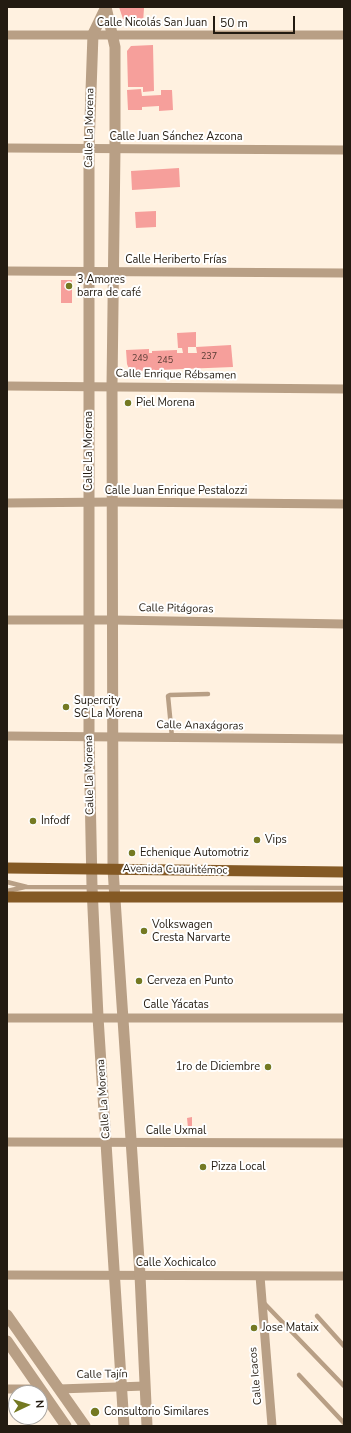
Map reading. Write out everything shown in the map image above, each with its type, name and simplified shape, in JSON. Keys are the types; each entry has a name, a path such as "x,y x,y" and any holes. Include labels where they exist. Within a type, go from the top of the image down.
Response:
{"main road":[{"name":"Avenida Cuauhtémoc","path":"7,868 344,872"},
{"name":"Avenida Cuauhtémoc","path":"7,898 93,892 344,897"}],"street":[{"name":"Calle La Morena","path":"106,7 93,34 89,148 89,736 92,869 98,1017 124,1426"},
{"name":"Calle La Morena","path":"106,7 115,47 112,386 113,869 140,1275 148,1426"},
{"name":"Calle Nicolás San Juan","path":"7,34 344,35"},
{"name":"Calle Juan Sánchez Azcona","path":"7,148 344,150"},
{"name":"Calle Heriberto Frías","path":"7,271 344,273"},
{"name":"Calle Enrique Rébsamen","path":"7,386 344,389"},
{"name":"Calle Juan Enrique Pestalozzi","path":"7,503 112,502 344,504"},
{"name":"Calle Pitágoras","path":"7,620 113,620 344,624"},
{"name":"Calle Anaxágoras","path":"7,736 112,736 344,740"},
{"name":"Calle Yácatas","path":"7,1018 344,1018"},
{"name":"Calle Uxmal","path":"7,1142 344,1143"},
{"name":"Calle Xochicalco","path":"7,1275 344,1276"},
{"name":"Calle Icacos","path":"260,1276 272,1426"},
{"path":"7,1315 85,1426"},
{"path":"7,1341 37,1385"},
{"name":"Calle Tajín","path":"58,1389 145,1386"},
{"path":"48,1400 66,1426"}],"lane":[{"path":"172,737 168,696 208,694"},
{"name":"Avenida Cuauhtémoc","path":"7,882 27,886 93,892"},
{"name":"Avenida Cuauhtémoc","path":"7,891 27,886"},
{"name":"Avenida Cuauhtémoc","path":"114,892 344,888"},
{"path":"262,1301 344,1386"},
{"path":"317,1316 344,1346"},
{"path":"299,1375 344,1423"}],"building":[{"path":"119,7 144,8 143,23 123,19"},
{"path":"153,45 154,91 143,92 143,87 128,87 127,51 131,46"},
{"path":"141,89 142,96 161,95 161,90 172,90 173,110 159,111 159,106 142,107 142,110 128,110 127,90"},
{"path":"179,168 180,187 132,190 131,171"},
{"path":"156,211 156,227 136,228 135,212"},
{"path":"61,280 72,280 72,303 61,303"},
{"path":"196,332 196,347 231,345 233,367 133,371 129,369 126,350 149,349 149,353 152,353 152,351 177,350 177,353 183,353 182,348 178,348 177,333","holes":["188,347 196,347 197,353 188,353"]},
{"path":"192,1117 192,1128 188,1128 187,1118"}],"place":[{"name":"3 Amores barra de café","path":"69,286"},
{"name":"Piel Morena","path":"128,403"},
{"name":"Supercity SC La Morena","path":"66,707"},
{"name":"Infodf","path":"33,821"},
{"name":"Vips","path":"257,840"},
{"name":"Echenique Automotriz","path":"132,853"},
{"name":"Volkswagen Cresta Narvarte","path":"144,931"},
{"name":"Cerveza en Punto","path":"139,981"},
{"name":"1ro de Diciembre","path":"268,1067"},
{"name":"Pizza Local","path":"203,1167"},
{"name":"Jose Mataix","path":"254,1328"},
{"name":"Consultorio Similares","path":"95,1412"}]}
